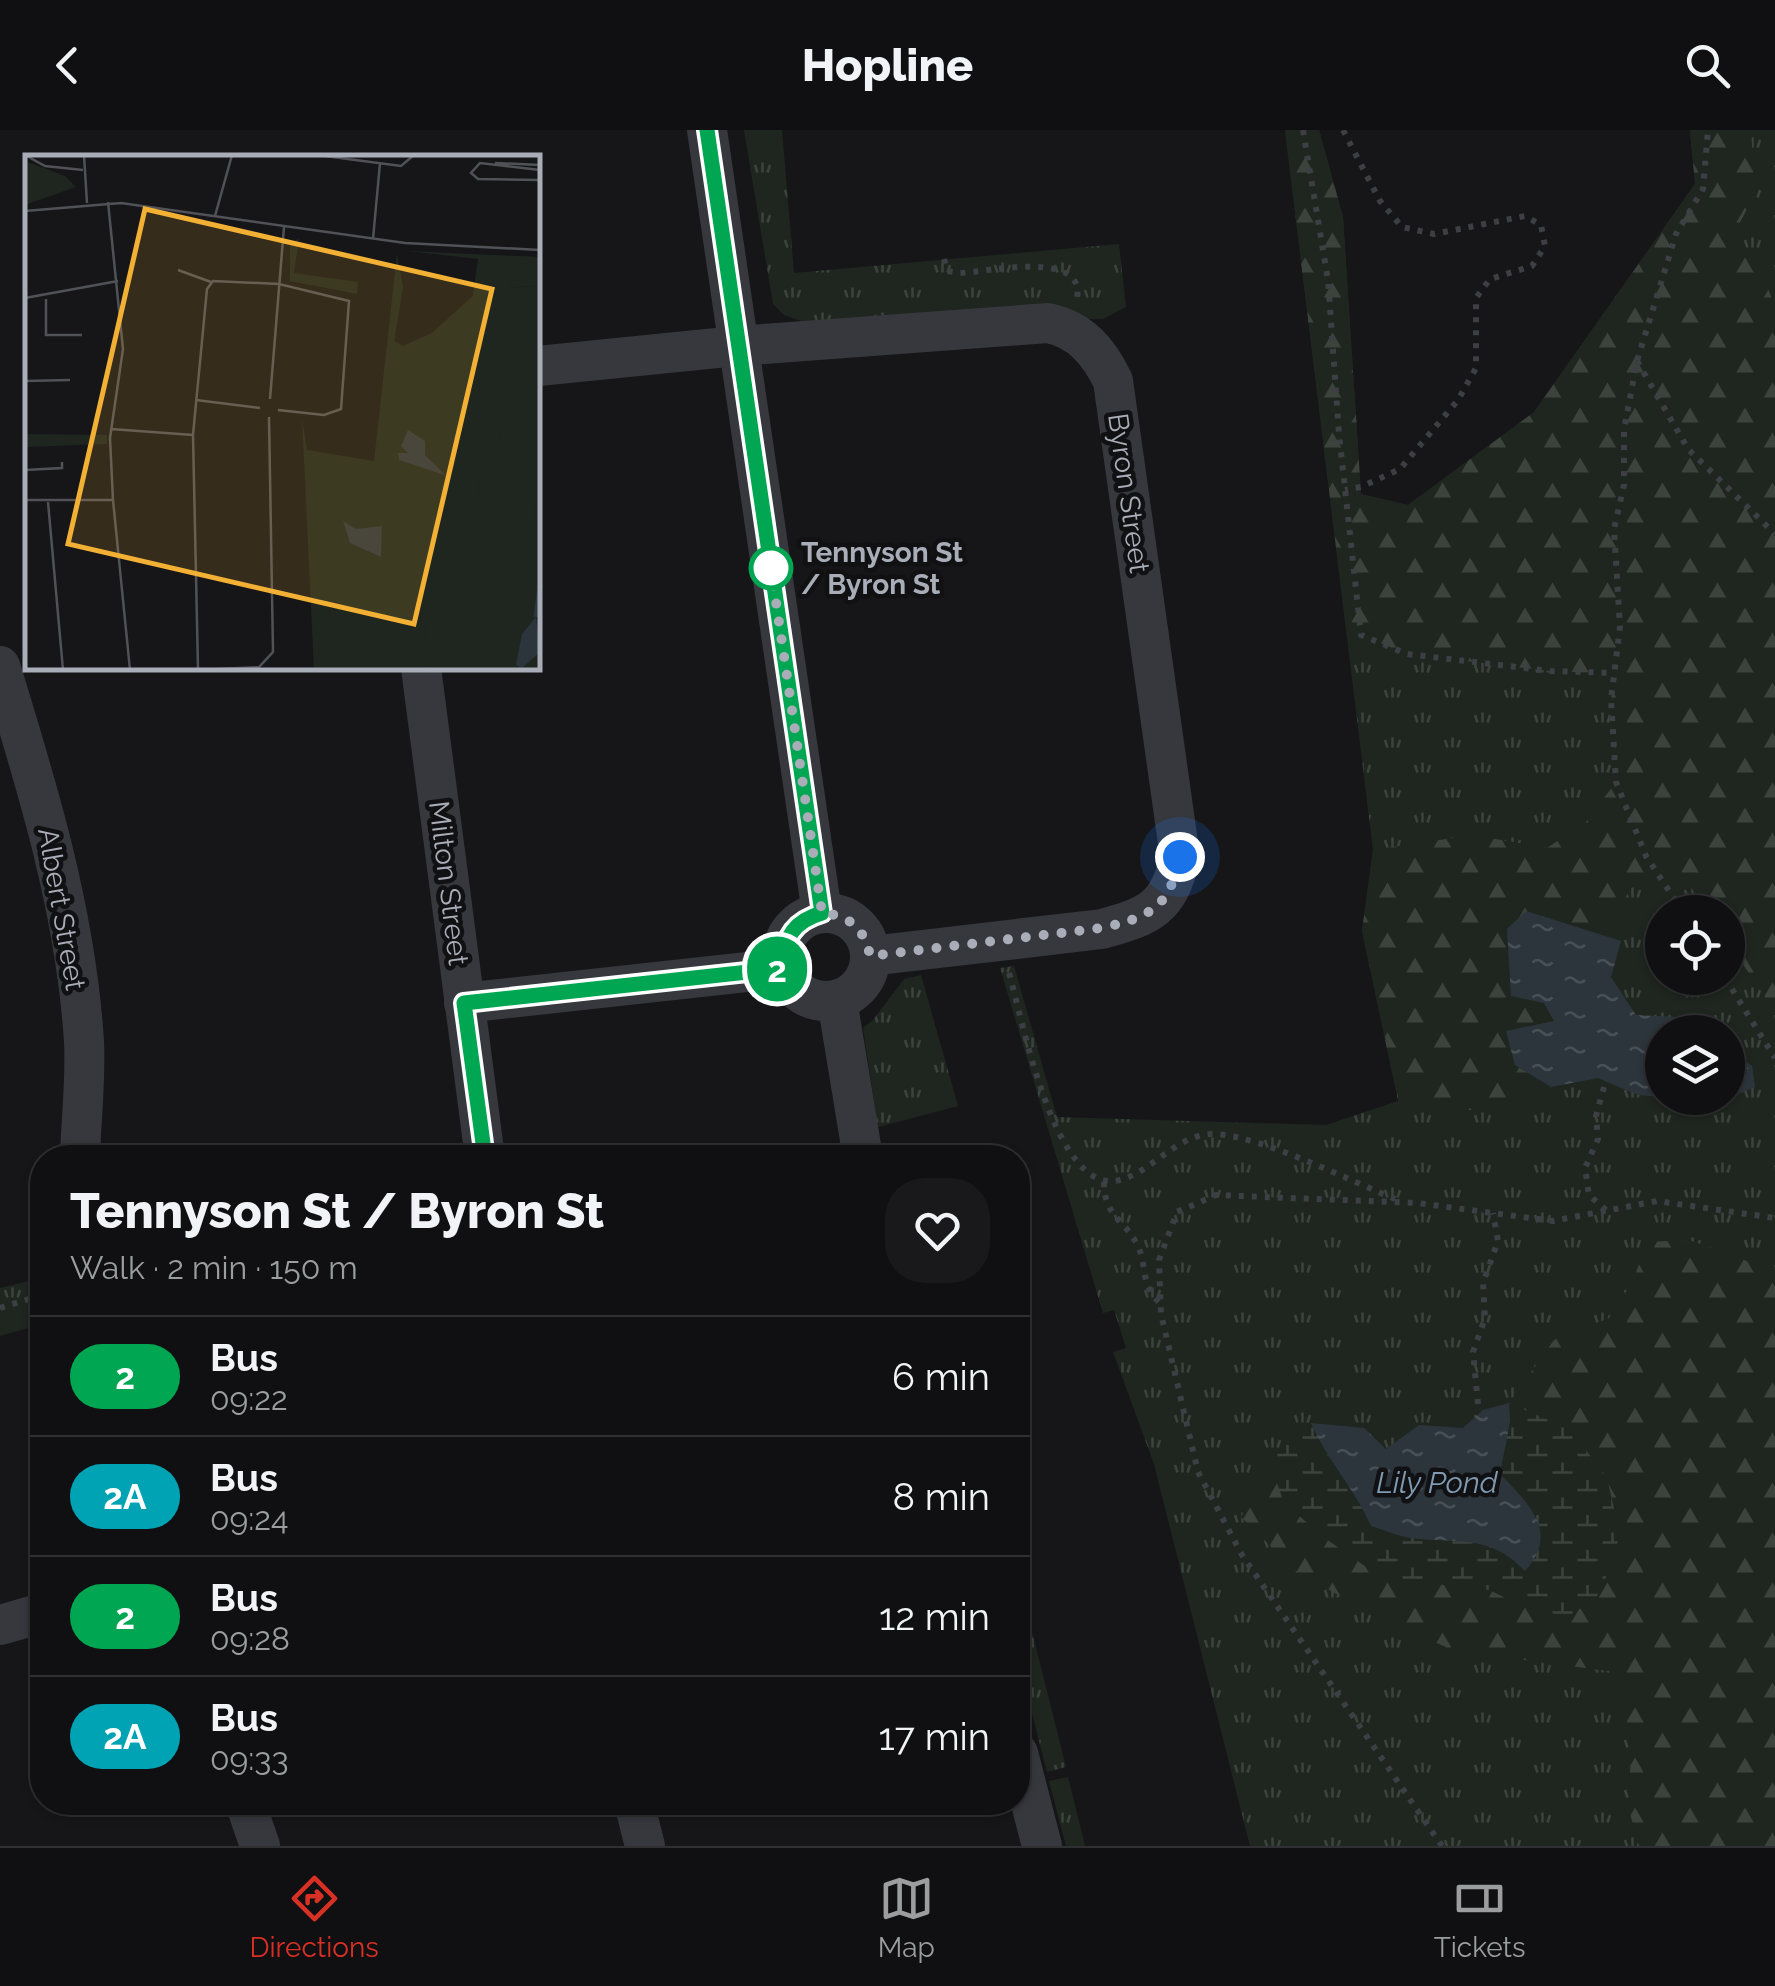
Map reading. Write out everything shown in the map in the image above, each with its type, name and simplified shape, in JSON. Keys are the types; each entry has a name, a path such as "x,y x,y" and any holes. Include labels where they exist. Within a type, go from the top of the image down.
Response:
{"street":[{"path":"707,130 822,913"},
{"path":"540,366 738,346 1063,326"},
{"name":"Byron Street","path":"870,956 1133,921 1159,906 1168,895 1180,857 1113,381 1094,348 1063,326"},
{"name":"Albert Street","path":"0,666 50,834 72,936 84,1044 80,1145"},
{"name":"Milton Street","path":"421,670 483,1145"},
{"path":"822,913 850,920 868,942 868,971 862,984 836,1000 810,998 798,990 784,968 787,938 808,917 822,913"},
{"path":"464,1003 784,968"},
{"path":"836,1000 861,1145"},
{"path":"0,1624 30,1616"},
{"path":"1030,1800 1042,1846"},
{"path":"250,1815 260,1846"},
{"path":"637,1815 644,1846"}],"path":[{"path":"1303,130 1328,280 1361,635 1408,654 1550,671 1614,673"},
{"path":"1342,130 1380,201 1402,227 1434,234 1525,216 1541,225 1544,246 1532,266 1490,279 1476,298 1476,368 1458,400 1400,469 1345,490"},
{"path":"1672,895 1646,856 1616,782 1612,699 1620,627 1614,529 1624,485 1624,430 1637,360 1676,234 1702,189 1708,130"},
{"path":"944,260 947,271 960,273 1060,269 1074,278 1079,292 1063,326"},
{"path":"1637,360 1688,449 1775,534"},
{"path":"1000,940 1052,1124 1085,1172 1104,1182 1123,1180 1180,1143 1212,1134 1247,1140 1401,1202"},
{"path":"1735,995 1775,1058"},
{"path":"1604,1088 1596,1116 1598,1139 1585,1168 1590,1195 1606,1211"},
{"path":"1104,1182 1104,1202 1137,1245 1149,1292 1160,1303"},
{"path":"1442,1846 1242,1555 1198,1472 1160,1303 1159,1260 1177,1212 1216,1194 1401,1202 1553,1221 1657,1201 1775,1218"},
{"path":"1478,1404 1473,1352 1485,1318 1483,1282 1498,1241 1493,1213"},
{"path":"0,1308 30,1299"}],"green space":[{"path":"744,130 782,130 794,273 1119,244 1126,307 1103,319 807,323 784,315 773,304"},
{"path":"1285,130 1319,130 1343,217 1361,494 1408,505 1534,412 1695,184 1690,130 1775,130 1775,1846 1250,1846 1154,1464 1113,1352 1126,1348 1114,1310 1103,1313 1000,968 1014,966 1057,1117 1326,1125 1398,1101 1362,931 1373,850"},
{"path":"1285,130 1319,130 1343,217 1361,494 1408,505 1534,412 1695,184 1690,130 1751,130 1755,194 1735,232 1757,262 1775,306 1775,1012 1745,967 1745,895 1696,895 1686,880 1635,882 1602,935 1526,911 1544,1003 1554,1022 1506,1032 1515,1065 1551,1087 1491,1110 1440,1110 1399,1101 1362,931 1373,850 1473,835 1547,848 1586,822 1616,782 1611,699 1614,674 1550,671 1407,654 1361,635 1347,637"},
{"path":"921,975 958,1106 878,1127 863,1028 904,979"},
{"path":"1689,1240 1775,1271 1775,1846 1639,1846 1629,1810 1631,1743 1616,1672 1455,1651 1375,1616 1296,1571 1241,1517 1269,1460 1311,1423 1323,1451 1470,1541 1510,1555 1509,1403 1554,1340 1609,1318 1633,1281 1647,1242"},
{"path":"30,1281 30,1327 0,1336 0,1288"},
{"path":"1509,1403 1570,1429 1607,1478 1620,1535 1600,1595 1568,1617 1524,1607 1489,1590 1382,1578 1326,1539 1284,1503 1269,1460 1311,1423 1371,1526 1405,1537 1470,1541 1510,1555 1542,1531 1529,1507 1500,1474 1510,1421"},
{"path":"1030,1624 1066,1767 1047,1772 1030,1706"},
{"path":"1068,1777 1085,1846 1066,1846 1049,1781"}],"water":[{"path":"1526,911 1621,941 1611,977 1636,1015 1645,1015 1645,1096 1598,1078 1551,1087 1515,1065 1506,1031 1554,1021 1544,1003 1511,996 1507,929"},
{"path":"1745,1061 1752,1066 1755,1087 1745,1091"},
{"name":"Lily Pond","path":"1509,1403 1510,1421 1500,1474 1530,1508 1540,1532 1535,1557 1525,1571 1485,1545 1411,1538 1371,1526 1311,1423 1364,1428 1386,1449 1419,1425 1463,1428 1483,1410"}],"bus line":[{"name":"2","path":"483,1145 464,1003 784,968 787,938 808,917 822,913 707,130"}],"place":[{"name":"Tennyson St / Byron St","path":"771,568"}],"route":[{"path":"771,568 822,913 850,920 868,942 870,956 1133,921 1159,906 1168,895 1180,857"}]}
